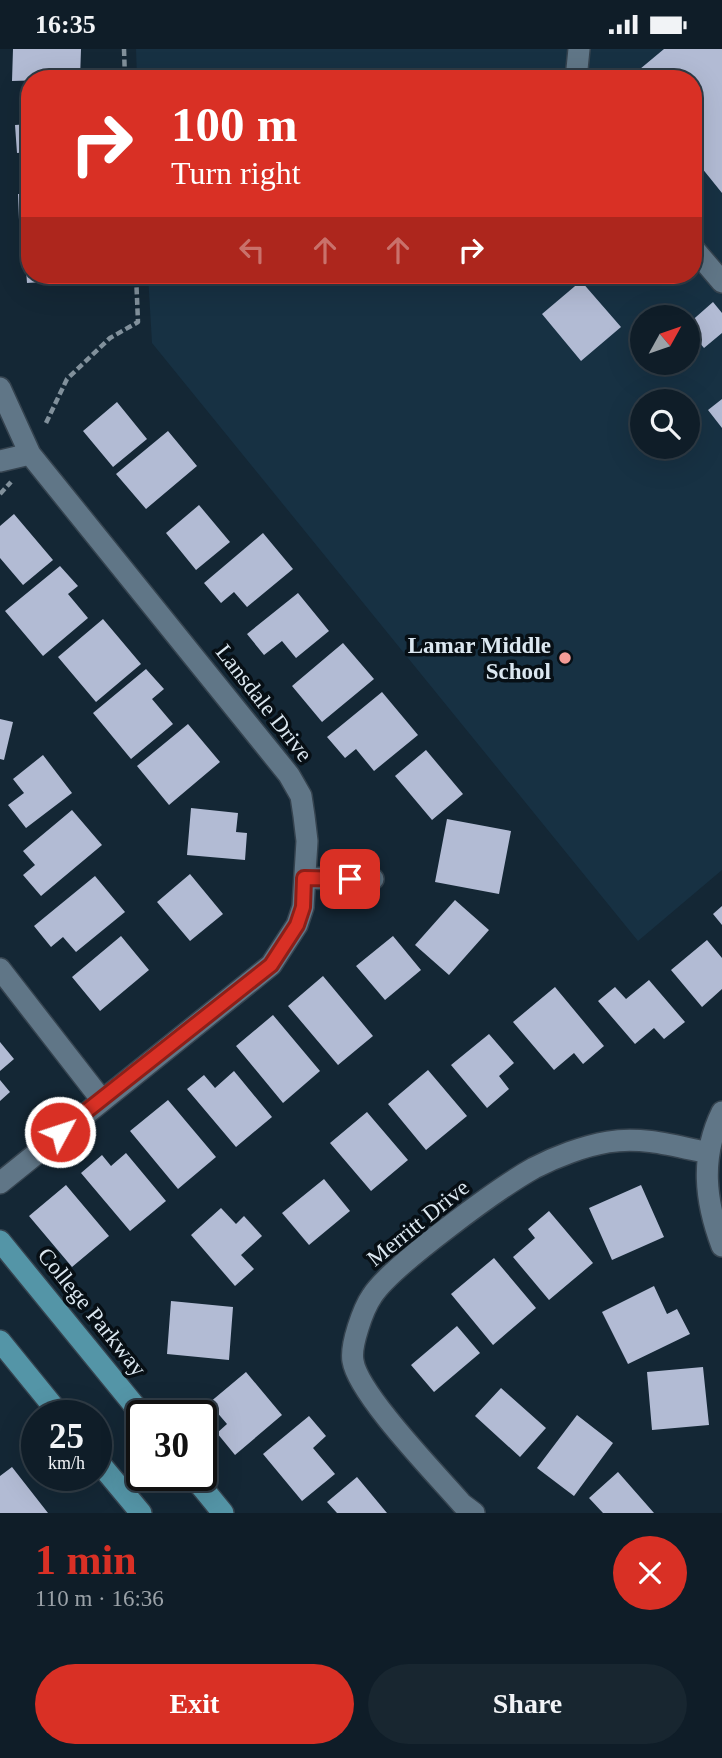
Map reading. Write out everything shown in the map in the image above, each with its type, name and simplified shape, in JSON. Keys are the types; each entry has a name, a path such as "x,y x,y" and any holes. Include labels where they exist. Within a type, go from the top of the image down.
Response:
{"main road":[{"name":"College Parkway","path":"0,1241 130,1400"},
{"path":"0,1341 48,1400"},
{"path":"112,1478 141,1513"},
{"path":"205,1491 223,1513"}],"street":[{"path":"577,70 579,49"},
{"path":"702,259 722,282"},
{"name":"Lansdale Drive","path":"0,388 30,454 289,775 301,796 304,816 303,907 297,925 271,965 101,1099 0,1183"},
{"path":"0,461 30,454"},
{"path":"304,878 373,879"},
{"path":"0,969 101,1099"},
{"path":"722,1112 708,1153 706,1190 722,1246"},
{"name":"Merritt Drive","path":"474,1513 461,1503 366,1390 352,1361 359,1324 372,1295 411,1258 509,1184 557,1158 608,1142 643,1139 708,1153"}],"path":[{"path":"124,49 125,70"},
{"path":"46,423 66,379 110,338 138,322 136,284"}],"shaded area":[{"name":"Lamar Middle School","path":"136,49 722,49 722,870 638,941 152,343 149,284 702,284 702,70 137,70"}],"building":[{"path":"13,49 81,49 80,70 21,70 21,81 12,81"},
{"path":"664,49 722,49 722,193 702,168 702,70 639,70"},
{"path":"15,125 21,125 21,153 17,153"},
{"path":"18,194 21,194 21,220"},
{"path":"577,284 584,284 621,327 581,361 542,314"},
{"path":"713,302 722,313 722,333 704,348 700,343 700,313"},
{"path":"722,399 722,428 708,410"},
{"path":"117,402 147,439 113,467 83,431"},
{"path":"168,431 197,466 146,509 116,474"},
{"path":"199,505 230,542 196,570 166,533"},
{"path":"14,514 53,560 23,585 0,558 0,526"},
{"path":"263,533 293,569 247,607 234,592 221,603 204,583"},
{"path":"60,566 78,586 68,594 88,618 43,656 5,611"},
{"path":"298,593 329,631 296,658 282,641 264,655 247,634"},
{"path":"103,619 141,664 96,702 58,657"},
{"path":"343,643 374,679 322,722 292,686"},
{"path":"146,669 164,689 152,699 173,724 131,759 93,713"},
{"path":"382,692 418,735 374,771 356,749 345,758 327,737"},
{"path":"0,719 13,722 4,760 0,759"},
{"path":"188,724 220,762 169,805 137,766"},
{"path":"426,750 463,794 432,820 395,776"},
{"path":"43,755 72,793 26,828 8,805 24,793 13,779"},
{"path":"191,808 238,813 236,832 247,833 245,860 187,855"},
{"path":"72,810 102,845 41,896 23,875 35,865 23,851"},
{"path":"447,819 511,831 499,894 435,882"},
{"path":"190,874 223,914 190,941 157,902"},
{"path":"95,876 125,912 76,952 63,937 51,947 34,926"},
{"path":"455,900 489,930 449,975 415,945"},
{"path":"722,906 722,925 713,914"},
{"path":"121,936 149,970 100,1011 72,977"},
{"path":"393,936 421,970 385,1000 356,966"},
{"path":"707,940 722,958 722,989 702,1007 671,970"},
{"path":"323,976 373,1036 338,1065 288,1006"},
{"path":"649,980 685,1022 664,1039 654,1028 635,1044 598,1001 615,987 626,999"},
{"path":"555,987 604,1046 583,1064 574,1053 554,1070 513,1022"},
{"path":"273,1015 320,1071 283,1103 236,1046"},
{"path":"489,1034 514,1063 499,1076 509,1089 487,1108 451,1065"},
{"path":"0,1042 14,1059 0,1071"},
{"path":"428,1070 467,1116 426,1150 388,1104"},
{"path":"234,1071 272,1117 236,1147 187,1089 204,1075 215,1088"},
{"path":"0,1080 10,1092 0,1101"},
{"path":"168,1100 216,1157 178,1189 130,1131"},
{"path":"367,1112 408,1160 371,1191 330,1143"},
{"path":"126,1153 166,1201 130,1231 81,1173 102,1155 111,1166"},
{"path":"324,1179 350,1211 309,1245 282,1213"},
{"path":"66,1185 109,1236 72,1267 29,1216"},
{"path":"641,1185 664,1237 612,1260 589,1208"},
{"path":"221,1208 236,1224 244,1216 262,1236 241,1255 254,1269 235,1286 191,1235"},
{"path":"549,1211 593,1263 549,1300 513,1257 535,1238 528,1229"},
{"path":"494,1258 536,1308 493,1345 451,1294"},
{"path":"654,1286 667,1314 677,1309 690,1334 628,1364 602,1312"},
{"path":"171,1301 233,1307 229,1360 167,1354"},
{"path":"457,1326 480,1353 434,1392 411,1365"},
{"path":"703,1367 709,1425 652,1430 647,1372"},
{"path":"246,1372 282,1415 235,1455 217,1433 227,1424 217,1412 217,1400 213,1400"},
{"path":"501,1388 546,1428 520,1457 475,1416"},
{"path":"577,1415 613,1443 574,1496 537,1468"},
{"path":"309,1416 326,1436 313,1448 335,1474 302,1501 263,1454"},
{"path":"12,1467 21,1478 21,1491 31,1491 48,1513 0,1513 0,1476"},
{"path":"618,1472 654,1513 603,1513 589,1498"},
{"path":"357,1477 387,1513 337,1513 327,1502"}],"place":[{"name":"Lamar Middle School","path":"565,658"}],"route":[{"path":"60,1132 271,965 297,925 303,907 304,878 350,879"}]}
